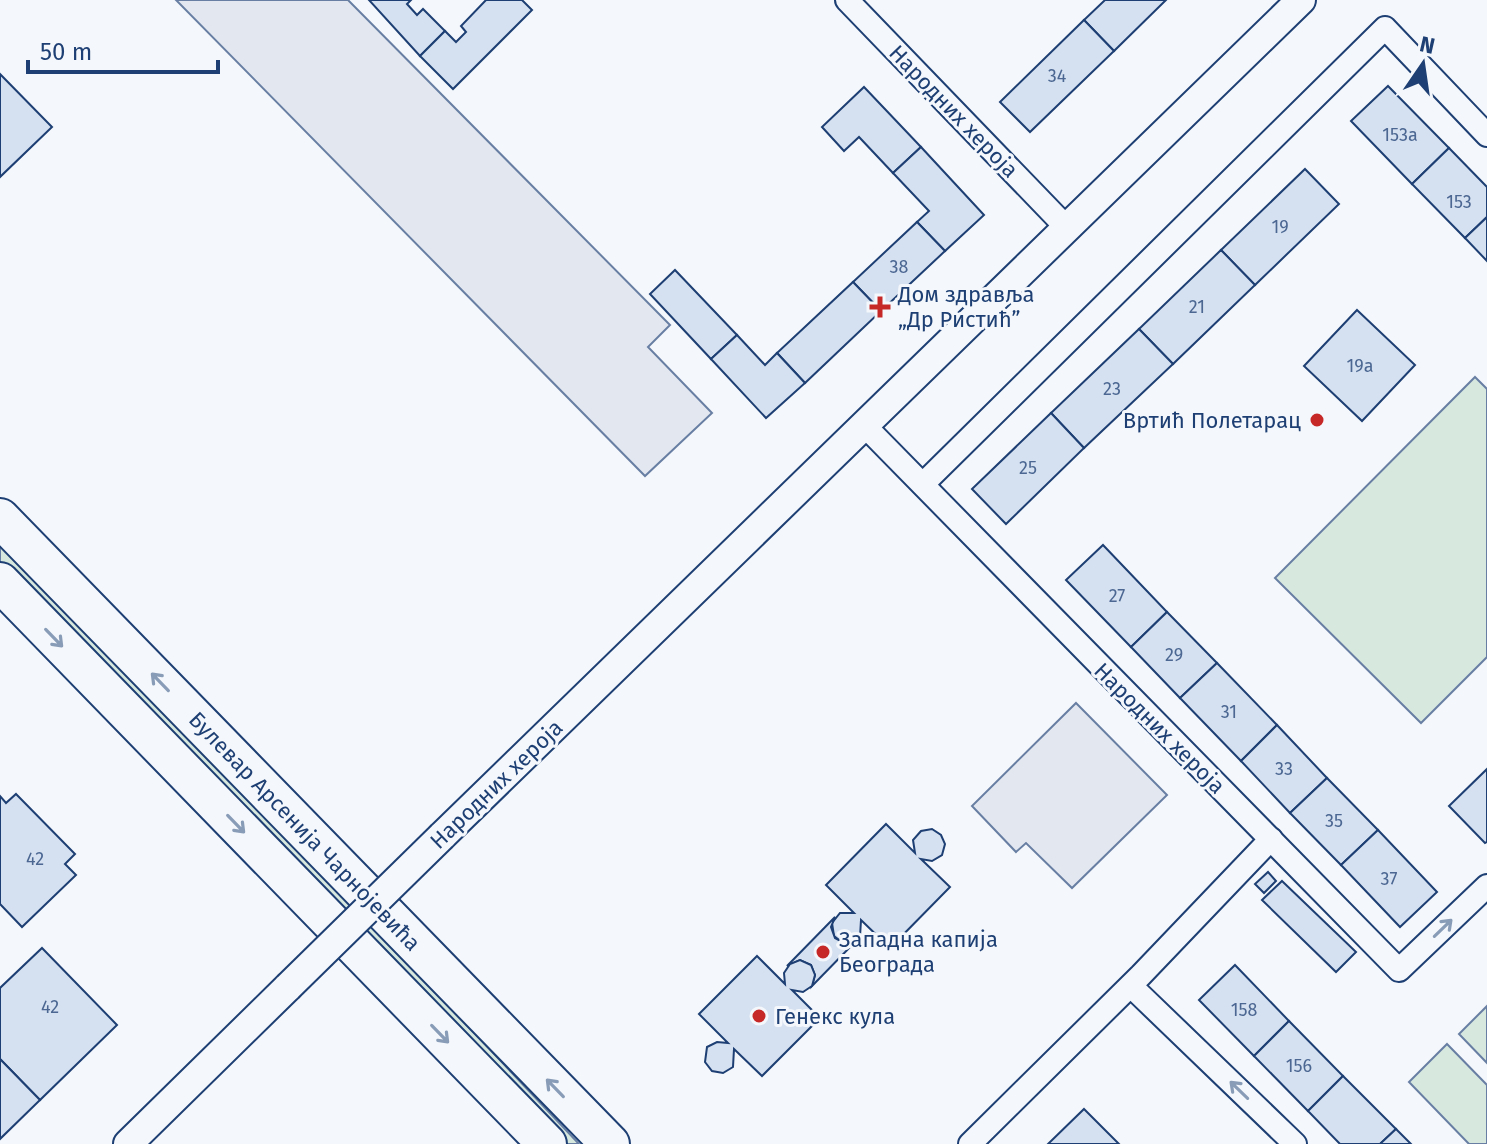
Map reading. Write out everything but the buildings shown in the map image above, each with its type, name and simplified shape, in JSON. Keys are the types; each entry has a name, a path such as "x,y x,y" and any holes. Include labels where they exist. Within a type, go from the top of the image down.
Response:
{"highway":[{"name":"Булевар Арсенија Чарнојевића","path":"4,515 610,1144"},
{"name":"Булевар Арсенија Чарнојевића","path":"0,582 547,1144"}],"street":[{"name":"Народних хероја","path":"847,0 1067,228"},
{"name":"Народних хероја","path":"128,1144 1301,0"},
{"path":"923,484 1385,28 1487,135"},
{"name":"Народних хероја","path":"864,425 1399,970 1487,886"},
{"path":"970,1144 1131,986 1271,839"},
{"path":"1131,986 1295,1144"}],"shaded area":[{"path":"176,0 348,0 670,325 648,347 712,413 645,476"},
{"path":"1475,377 1487,389 1487,657 1421,723 1275,578"},
{"path":"0,542 579,1144 552,1144 0,567"},
{"path":"1076,703 1167,795 1072,888 1026,843 1016,852 972,806"},
{"path":"1487,1006 1487,1063 1459,1034"},
{"path":"1447,1044 1487,1085 1487,1144 1469,1144 1409,1082"}],"place":[{"name":"Дом здравља „Др Ристић”","path":"880,307"},
{"name":"Вртић Полетарац","path":"1317,420"},
{"name":"Западна капија Београда","path":"823,952"},
{"name":"Генекс кула","path":"759,1016"}]}
